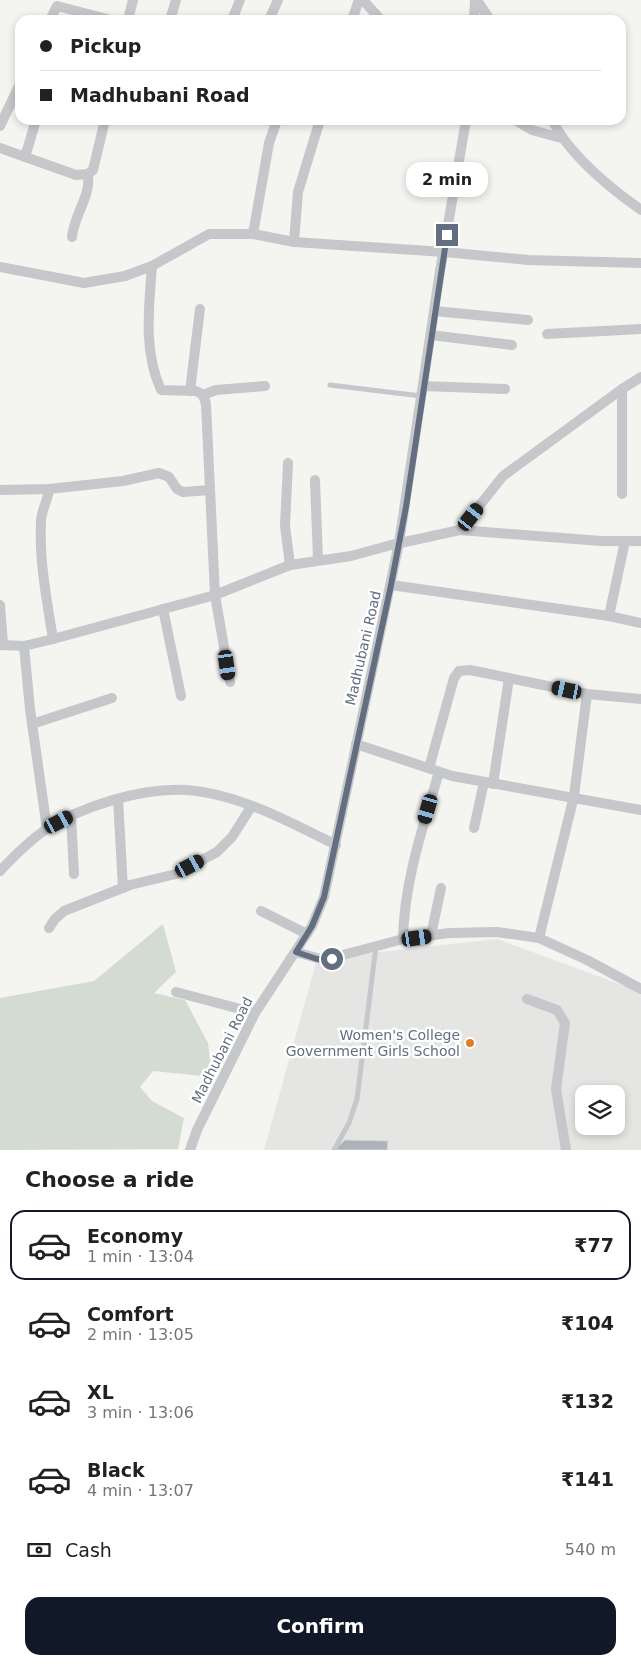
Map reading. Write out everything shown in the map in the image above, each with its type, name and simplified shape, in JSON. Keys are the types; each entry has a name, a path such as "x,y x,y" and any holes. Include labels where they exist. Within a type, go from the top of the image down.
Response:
{"street":[{"path":"129,15 133,0"},
{"path":"172,15 176,0"},
{"path":"234,15 240,0"},
{"path":"272,15 278,0"},
{"path":"354,15 361,0 376,15"},
{"path":"474,15 476,0"},
{"path":"476,0 486,15"},
{"path":"52,15 57,6 63,6 94,15"},
{"path":"0,126 15,94"},
{"path":"25,157 35,125"},
{"path":"0,148 76,175 88,174 93,170 103,125"},
{"path":"253,234 270,143 275,125"},
{"path":"294,242 298,192 318,125"},
{"name":"Madhubani Road","path":"190,1150 215,1092 254,1013 307,934 324,897 399,543 459,152 465,125"},
{"path":"524,125 532,130 561,138"},
{"path":"554,125 561,138 620,195 641,210"},
{"path":"72,237 74,222 88,193 88,174"},
{"path":"0,267 84,283 125,276 152,266 209,234 253,234 294,242 444,252 528,260 641,263"},
{"path":"152,266 148,323 156,379 161,390 196,391 203,394 216,390 265,386"},
{"path":"190,391 200,309"},
{"path":"434,311 528,320"},
{"path":"547,334 641,329"},
{"path":"430,336 512,345"},
{"path":"460,530 503,476 641,377"},
{"path":"422,391 505,389"},
{"path":"622,389 622,494"},
{"path":"203,394 206,404 215,595 230,682"},
{"path":"288,463 285,526 290,565"},
{"path":"0,490 49,489 123,481 158,473 168,477 177,489 183,492 210,490"},
{"path":"315,480 318,560"},
{"path":"49,489 47,504 41,520 42,560 53,639"},
{"path":"0,605 1,644 24,646 215,595 290,565 352,556 399,543 460,530 641,541"},
{"path":"608,616 625,541"},
{"path":"391,585 608,616 641,623"},
{"path":"163,609 181,696"},
{"path":"24,646 32,724 47,829"},
{"path":"403,940 403,911 408,882 456,674 463,670 587,694 641,699"},
{"path":"474,828 489,783 509,678"},
{"path":"539,938 574,799 587,694"},
{"path":"32,724 112,698"},
{"path":"356,744 434,770 489,783 641,810"},
{"path":"0,871 20,850 47,829 71,816 118,799 147,792 187,790 225,798 284,819 336,845"},
{"path":"118,799 123,888"},
{"path":"49,928 64,911 123,888 176,874 216,852 232,837 251,807"},
{"path":"71,816 74,874"},
{"path":"431,936 440,888"},
{"path":"261,911 307,934"},
{"path":"296,952 324,960 376,946 431,936 479,932 539,938 587,960 641,989"},
{"path":"176,992 254,1013"},
{"path":"527,999 557,1010 565,1023 556,1089 566,1150"}],"lane":[{"path":"330,385 422,391"},
{"path":"334,1150 348,1123 357,1099 376,946"}],"shaded area":[{"path":"163,924 176,972 154,993 185,1000 208,1043 212,1077 153,1071 140,1087 152,1101 184,1118 178,1149 0,1150 0,998 94,981"},
{"name":"Women's College Government Girls School","path":"497,939 641,992 641,1150 264,1150 317,959"}],"building":[{"path":"345,1140 388,1141 387,1150 334,1150"}],"place":[{"name":"Women's College Government Girls School","path":"470,1043"}],"route":[{"path":"332,959 317,959 296,952 312,926 324,897 391,585 406,507 440,271 447,235"}]}
